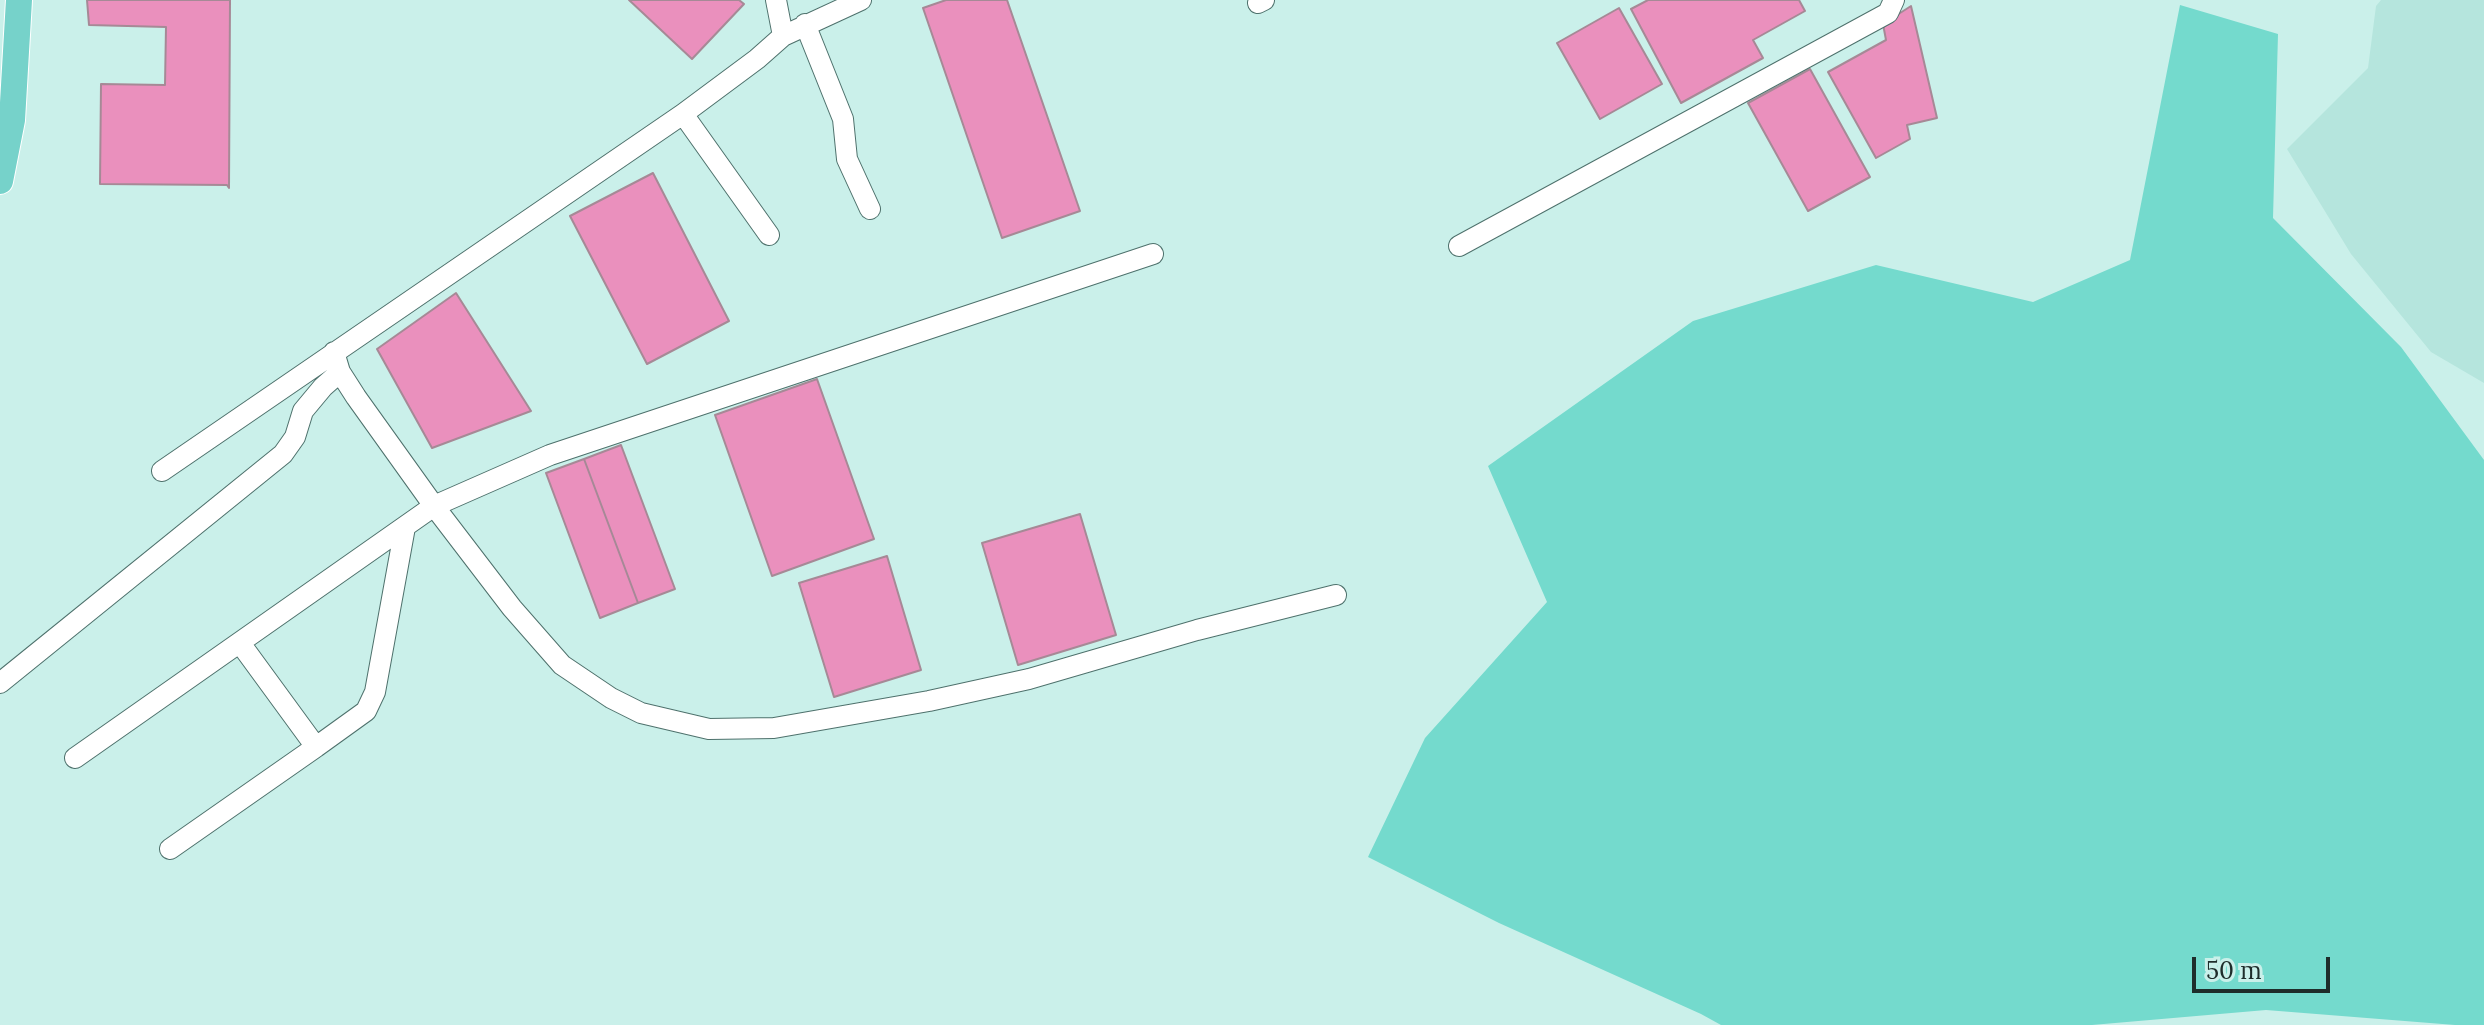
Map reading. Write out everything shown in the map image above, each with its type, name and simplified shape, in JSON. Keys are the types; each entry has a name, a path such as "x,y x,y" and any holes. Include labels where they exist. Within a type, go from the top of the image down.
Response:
{"main road":[{"path":"0,181 12,120 19,0"}],"street":[{"path":"776,0 783,36"},
{"path":"162,471 337,362 683,114 783,36 861,0"},
{"path":"1459,246 1888,13 1894,0"},
{"path":"805,24 843,119 847,159 870,209"},
{"path":"683,114 769,235"},
{"path":"75,758 434,506 550,455 1153,254"},
{"path":"337,362 434,506 512,608 562,665 611,698 641,713 709,729 774,728 929,701 1029,679 1197,630 1336,595"},
{"path":"0,683 283,454 295,437 303,411 323,387 337,362"},
{"path":"170,849 366,711 375,692 405,527"},
{"path":"240,643 316,747"}],"shaded area":[{"path":"2381,0 2484,0 2484,383 2431,352 2351,254 2287,149 2368,68 2376,6"}],"green space":[{"path":"2180,5 2278,34 2273,218 2401,347 2484,460 2484,1025 2266,1010 2092,1025 1721,1025 1499,923 1368,857 1425,738 1547,602 1488,466 1693,321 1876,265 2033,302 2130,260"}],"building":[{"path":"87,0 230,0 229,188 227,185 100,184 101,84 165,85 166,27 89,25"},
{"path":"629,0 739,0 744,4 692,59"},
{"path":"946,0 1007,0 1080,211 1002,238 923,8"},
{"path":"1648,0 1799,0 1805,11 1753,40 1763,58 1681,103 1631,9"},
{"path":"1911,6 1937,118 1907,125 1910,139 1876,158 1828,72 1886,40 1883,24"},
{"path":"1619,8 1662,84 1600,119 1557,43"},
{"path":"1810,69 1870,177 1808,211 1748,103"},
{"path":"653,173 729,321 647,364 570,216"},
{"path":"456,293 531,411 432,448 377,349"},
{"path":"817,379 874,539 772,576 715,415"},
{"path":"621,445 675,589 638,603 584,459"},
{"path":"584,459 638,603 600,618 546,473"},
{"path":"1080,514 1116,635 1018,665 982,543"},
{"path":"887,556 921,670 834,697 799,583"}]}
